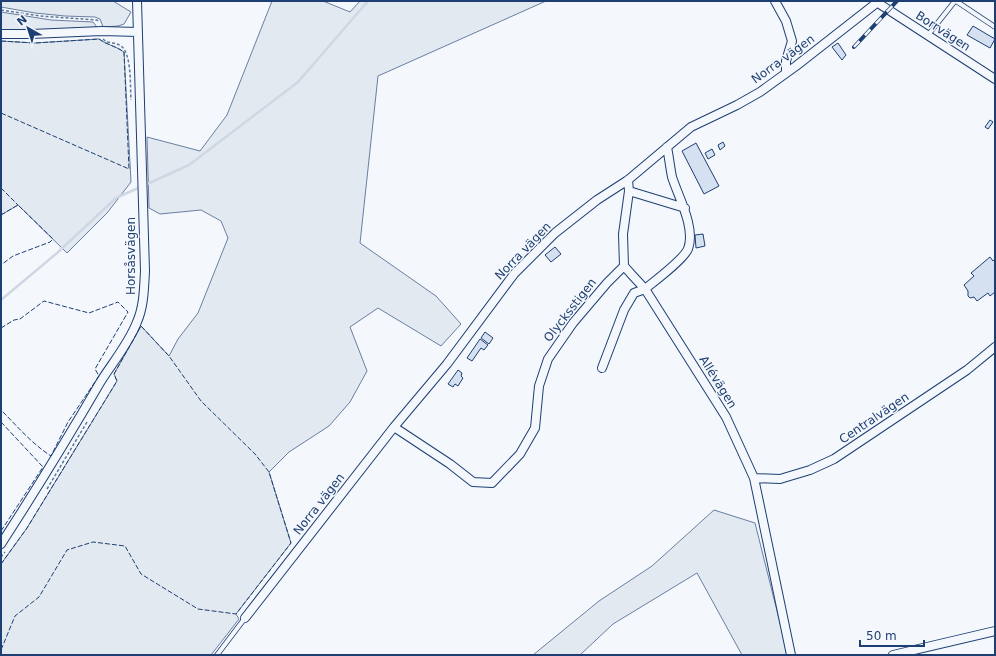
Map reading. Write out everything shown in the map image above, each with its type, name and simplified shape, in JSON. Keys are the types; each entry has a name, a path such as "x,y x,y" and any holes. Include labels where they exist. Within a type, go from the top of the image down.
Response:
{"street":[{"name":"Horsåsvägen","path":"3,548 105,375 124,346 137,322 141,309 144,291 144,271 137,1"},
{"path":"775,1 786,21 792,41 786,61 786,73"},
{"name":"Norra vägen","path":"245,618 394,427 447,364 514,274 555,233 597,200 628,180 691,127 760,92 879,2"},
{"name":"Borrvägen","path":"879,2 995,79"},
{"path":"1,34 102,31 138,32"},
{"path":"602,368 624,310 634,293 645,289 674,264 688,248 690,237 685,208 672,178 667,147"},
{"path":"624,266 623,234 629,191 628,180"},
{"path":"629,191 685,208"},
{"name":"Olycksstigen","path":"394,427 450,464 473,482 492,483 520,454 535,428 538,386 548,359 572,323 624,266"},
{"name":"Allévägen","path":"624,266 645,289 726,417 754,478 792,655"},
{"name":"Centralvägen","path":"754,478 780,479 810,470 834,459 967,370 995,347"},
{"path":"893,655 900,652 995,631"}],"lane":[{"path":"928,35 956,1 995,27"},
{"path":"217,655 245,618"}],"path":[{"path":"1,10 40,16 97,20 102,26 102,38 106,42 122,46 126,52 131,101"},
{"path":"46,490 87,423"},
{"path":"1,557 3,548"}],"shaded area":[{"path":"1,1 113,1 131,12 124,24 103,27 100,19 95,17 35,13 1,7"},
{"path":"272,1 323,1 350,12 360,1 546,1 378,76 360,243 436,296 461,324 441,346 378,308 350,327 367,371 350,402 329,426 289,452 269,472 291,543 236,614 239,619 211,655 1,655 1,564 27,528 117,381 114,374 141,326 169,356 178,339 198,313 228,238 221,221 201,210 160,214 149,208 147,137 200,151 227,115"},
{"path":"1,12 51,20 93,22 97,27 30,31 1,30"},
{"path":"99,39 124,52 131,182 107,213 67,253 18,205 1,215 1,41 35,43"},
{"path":"714,510 755,523 788,655 742,655 697,573 613,624 580,655 533,655 599,601 652,566"}],"building":[{"path":"973,26 995,39 990,48 967,35"},
{"path":"838,43 846,55 842,60 832,47"},
{"path":"990,120 993,122 988,129 985,127"},
{"path":"723,142 725,146 720,150 718,145"},
{"path":"696,143 719,186 704,194 682,151"},
{"path":"712,149 715,155 708,159 705,153"},
{"path":"703,234 705,246 696,248 695,235"},
{"path":"555,247 561,254 551,262 545,255"},
{"path":"990,257 993,261 995,259 995,292 990,296 988,293 977,301 974,297 970,298 968,296 968,291 964,285 974,276 971,273"},
{"path":"485,332 493,338 489,344 481,338"},
{"path":"480,339 488,345 484,350 481,348 472,361 467,358"},
{"path":"458,370 462,373 461,376 463,378 458,386 455,384 453,387 448,384"}],"waterway":[{"path":"1,300 57,253 116,198 189,165 298,82 368,1"}],"railway":[{"path":"854,47 897,1"}],"fence":[{"path":"1,41 35,43 99,39 124,52 129,169 1,113"},
{"path":"1,188 18,205"},
{"path":"1,215 18,205 53,239 50,242 13,256 1,265"},
{"path":"1,328 14,320 20,319 44,301 89,313 118,302 128,312 95,369 99,376 68,422 51,456 31,440 1,410"},
{"path":"1,564 27,528 117,381 114,374 141,326 169,356 201,401 255,454 269,472 291,543 236,614 198,609 141,574 125,546 93,542 67,550 39,597 15,616 1,650"},
{"path":"1,422 43,467 1,531"}]}
